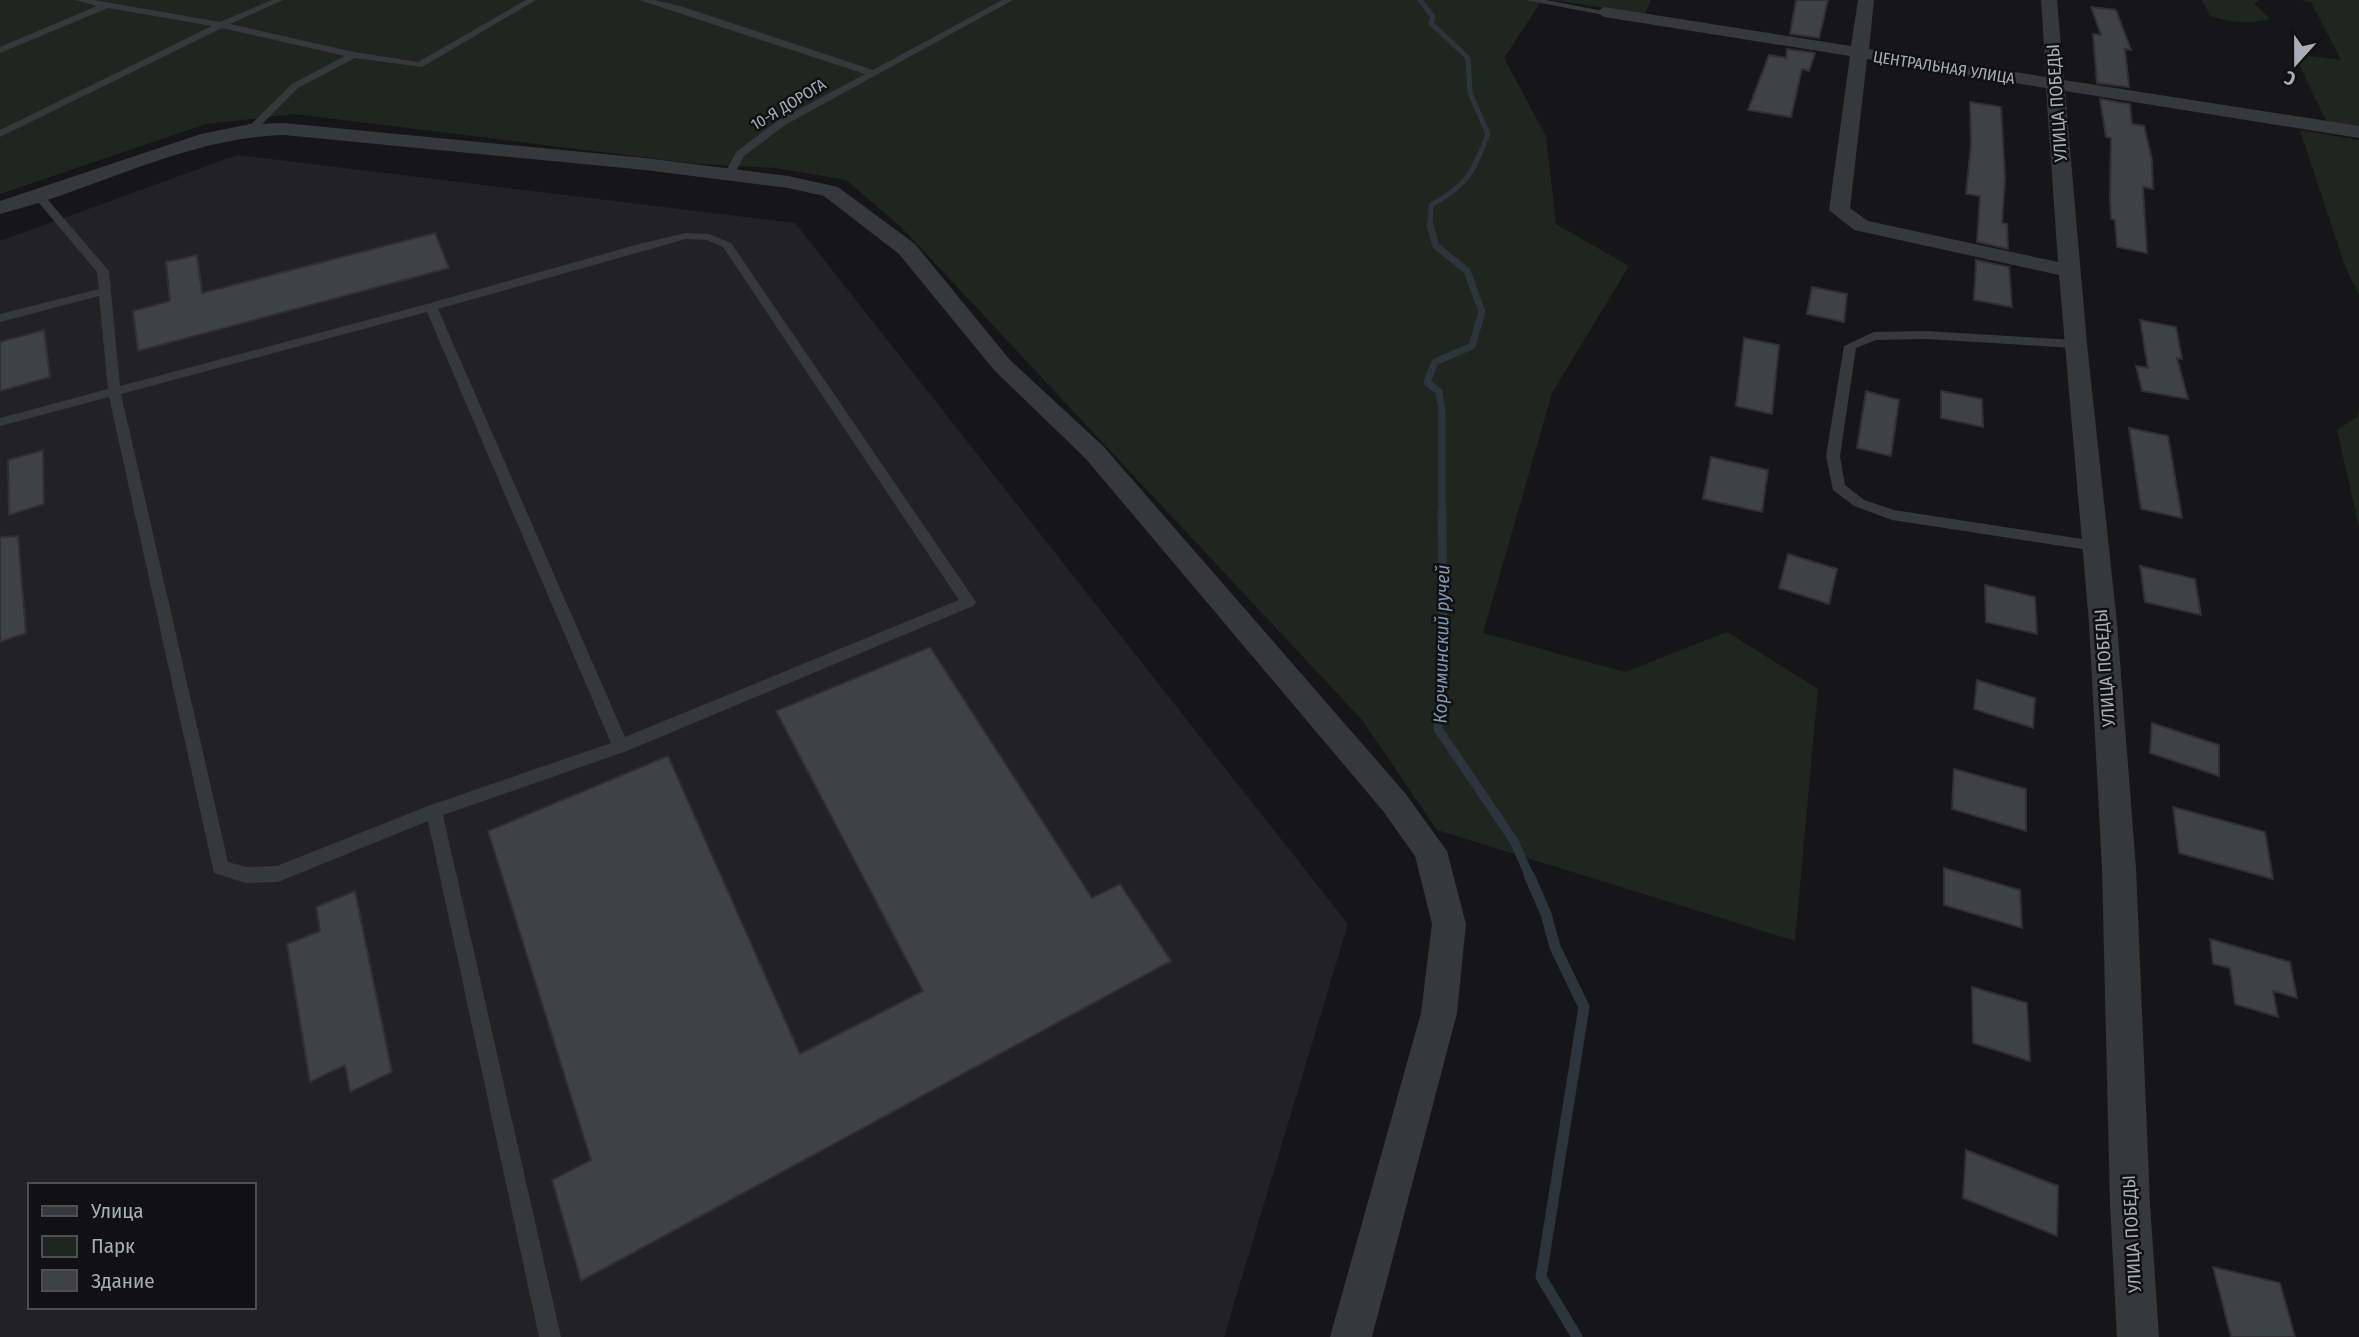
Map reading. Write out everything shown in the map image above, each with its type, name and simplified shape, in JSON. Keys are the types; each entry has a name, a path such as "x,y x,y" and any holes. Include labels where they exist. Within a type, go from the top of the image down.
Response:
{"street":[{"path":"1866,0 1839,210 1861,226 1881,232 2069,271"},
{"name":"УЛИЦА ПОБЕДЫ","path":"2049,0 2119,868 2130,1204 2138,1337"},
{"name":"ЦЕНТРАЛЬНАЯ УЛИЦА","path":"1604,12 2353,132"},
{"path":"0,208 208,138 250,130 284,129 730,173 831,191 907,249 1002,365 1095,453 1394,802 1430,851 1449,924 1439,1013 1351,1337"}],"lane":[{"path":"79,0 221,25 354,55 419,65 532,0"},
{"path":"0,50 119,0"},
{"path":"0,134 221,25 279,0"},
{"path":"643,0 677,8 873,73"},
{"name":"10-Я ДОРОГА","path":"730,173 740,154 781,123 1009,0"},
{"name":"ЦЕНТРАЛЬНАЯ УЛИЦА","path":"1529,0 1604,12"},
{"path":"250,130 295,86 354,55"},
{"path":"0,422 114,390 431,307 685,236 709,237 727,245 968,602 621,746 434,811 278,874 246,875 220,868 114,390 103,271 38,195"},
{"path":"0,318 106,291"},
{"path":"431,307 621,746"},
{"path":"2075,344 1926,335 1874,336 1850,346 1833,456 1838,487 1859,503 1892,515 2095,546"},
{"path":"434,811 550,1337"}],"shaded area":[{"path":"237,155 795,223 1348,924 1224,1337 0,1337 0,241"}],"green space":[{"path":"0,0 1542,0 1504,58 1546,136 1556,224 1629,266 1552,393 1483,633 1625,672 1727,632 1818,689 1795,941 1437,830 1362,720 902,228 846,180 776,168 698,164 295,114 206,124 0,194"},
{"path":"1552,0 1651,0 1645,14"},
{"path":"2202,0 2260,0 2254,3 2270,19 2247,22 2210,16"},
{"path":"2300,0 2359,0 2359,131 2329,127 2294,54 2341,60 2311,2"},
{"path":"2300,130 2359,140 2359,295 2345,266"},
{"path":"2359,406 2359,527 2337,430 2357,417"}],"building":[{"path":"1796,0 1828,0 1819,38 1790,34"},
{"path":"2091,7 2116,10 2131,50 2125,49 2129,87 2097,83 2093,34 2101,35"},
{"path":"1787,49 1815,53 1809,71 1802,69 1791,117 1748,110 1769,55 1786,58"},
{"path":"2100,99 2130,104 2132,124 2144,126 2152,160 2153,189 2143,187 2147,253 2117,247 2115,220 2111,219 2111,138 2106,137"},
{"path":"1970,102 2001,107 2005,178 2002,223 2007,224 2008,249 1977,242 1980,196 1966,194 1971,145"},
{"path":"435,233 449,268 138,351 133,311 170,301 166,262 197,255 202,293"},
{"path":"1976,260 2009,267 2012,307 1974,300"},
{"path":"1812,287 1847,294 1844,322 1807,314"},
{"path":"2140,320 2176,327 2182,359 2177,358 2188,399 2142,391 2136,366 2148,368"},
{"path":"44,330 50,377 0,391 0,342"},
{"path":"1744,338 1779,345 1772,414 1736,406"},
{"path":"1866,391 1899,400 1891,456 1857,448"},
{"path":"1941,391 1982,399 1983,427 1941,418"},
{"path":"2129,428 2168,436 2182,518 2141,509"},
{"path":"43,450 44,504 9,515 8,460"},
{"path":"1711,457 1768,470 1762,512 1703,499"},
{"path":"18,536 26,633 0,642 0,537"},
{"path":"1788,554 1837,569 1829,604 1779,588"},
{"path":"2140,566 2195,579 2201,615 2145,602"},
{"path":"1985,585 2035,597 2037,634 1986,622"},
{"path":"930,647 1092,898 1120,884 1171,961 581,1281 552,1180 591,1160 488,831 668,756 800,1054 923,991 776,711"},
{"path":"1977,680 2035,698 2033,728 1974,709"},
{"path":"2152,723 2219,745 2219,776 2150,753"},
{"path":"1954,769 2026,789 2026,831 1952,809"},
{"path":"2173,807 2265,832 2273,879 2179,853"},
{"path":"1944,868 2020,890 2022,928 1944,905"},
{"path":"355,891 392,1072 350,1092 345,1065 310,1082 287,944 320,931 316,907"},
{"path":"2210,939 2290,962 2297,998 2273,991 2278,1017 2235,1004 2230,968 2213,964"},
{"path":"1972,987 2027,1003 2030,1061 1973,1043"},
{"path":"1966,1150 2058,1186 2057,1236 1963,1198"},
{"path":"2213,1267 2280,1283 2295,1337 2231,1337"}],"waterway":[{"name":"Корчминский ручей","path":"1420,0 1433,17 1431,23 1468,58 1470,93 1488,134 1468,176 1453,191 1431,205 1430,225"},
{"name":"Корчминский ручей","path":"1430,225 1436,246 1467,271 1482,312 1472,346 1435,362 1427,382 1439,392 1442,411 1442,512"},
{"name":"Корчминский ручей","path":"1442,512 1443,643 1438,729 1514,841 1530,877"},
{"name":"Корчминский ручей","path":"1529,875 1546,914 1555,947 1584,1007 1541,1277 1577,1337"}]}
